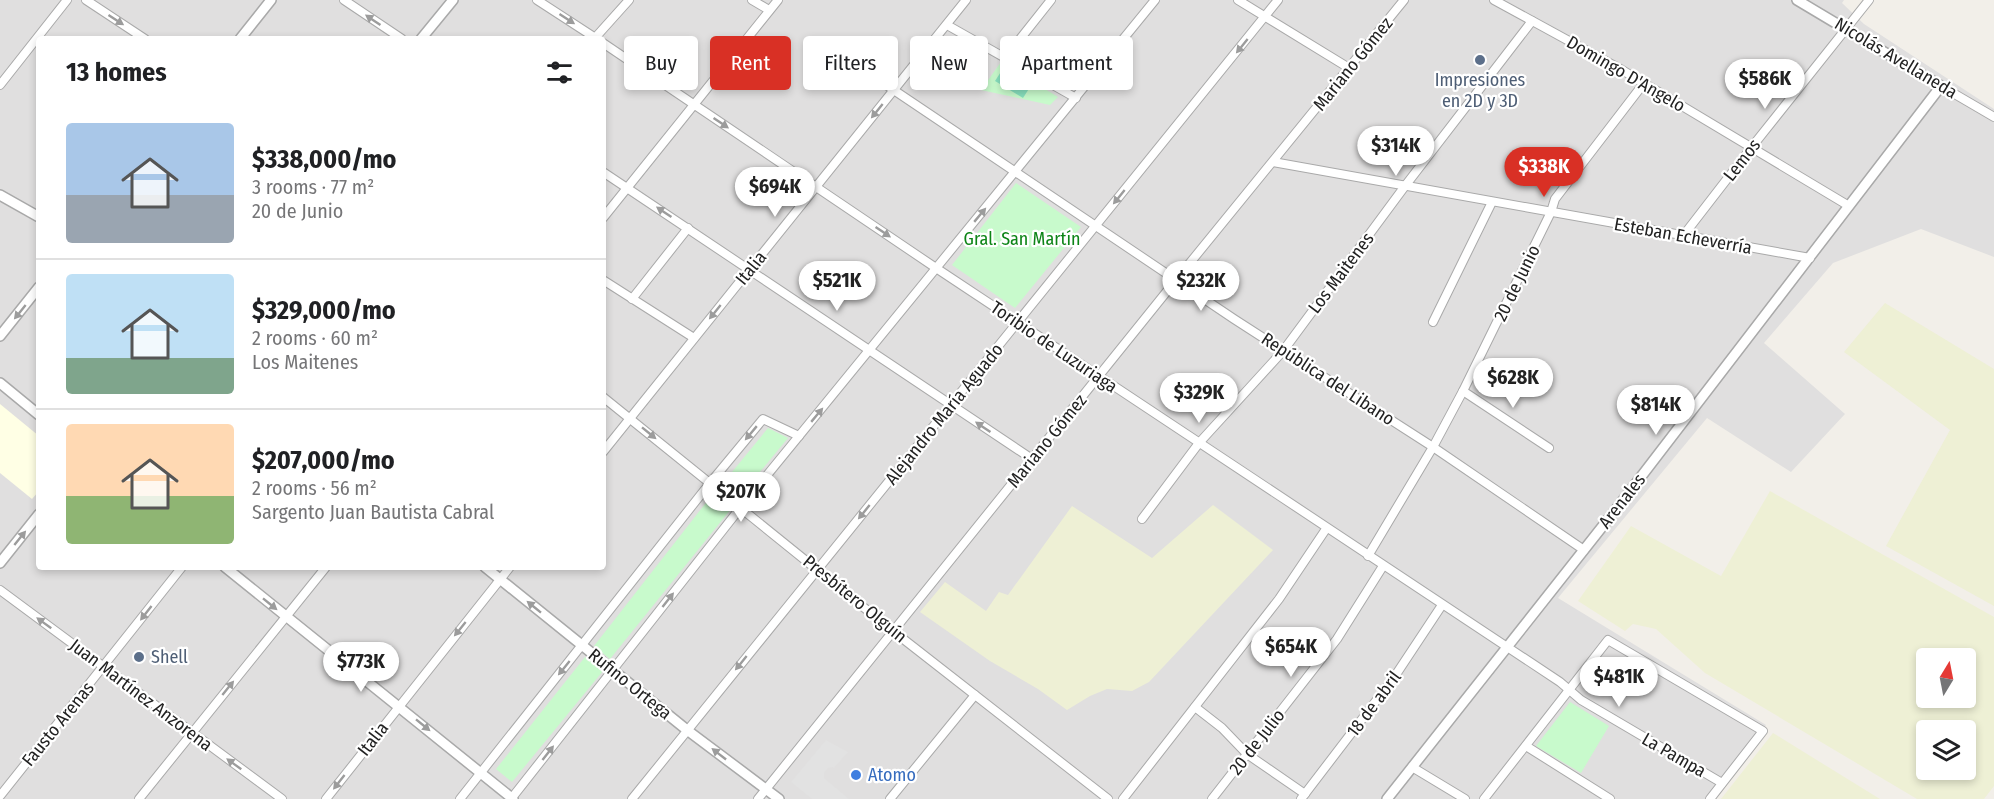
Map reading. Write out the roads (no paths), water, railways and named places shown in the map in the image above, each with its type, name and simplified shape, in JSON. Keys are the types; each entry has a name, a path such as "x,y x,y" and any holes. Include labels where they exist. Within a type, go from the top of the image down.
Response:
{"street":[{"path":"39,36 67,0"},
{"path":"86,0 141,36"},
{"path":"242,36 271,0"},
{"path":"344,0 398,36"},
{"path":"423,36 453,0"},
{"path":"537,0 592,36"},
{"path":"597,36 629,0"},
{"path":"752,0 769,10"},
{"path":"606,214 777,0"},
{"name":"Italia","path":"898,85 966,0"},
{"path":"1022,36 1051,0"},
{"path":"229,570 399,705 512,799 741,507 1155,0"},
{"path":"1238,0 1349,68"},
{"name":"Alejandro María Aguado","path":"632,799 1278,0"},
{"name":"Mariano Gómez","path":"758,799 1404,0"},
{"name":"Domingo D'Angelo","path":"1494,0 1644,83 1849,206"},
{"name":"Nicolás Avellaneda","path":"1797,0 1994,117"},
{"name":"Lemos","path":"1683,236 1750,148 1869,0"},
{"name":"Los Maitenes","path":"1142,519 1199,443 1283,351 1532,21"},
{"path":"947,25 1000,55"},
{"path":"0,86 36,40"},
{"name":"Toribio de Luzuriaga","path":"606,45 1506,648"},
{"name":"20 de Junio","path":"1368,556 1433,447 1463,391 1551,212 1555,199 1644,83"},
{"name":"Arenales","path":"1386,799 1584,550 1941,86"},
{"name":"Italia","path":"606,448 894,90"},
{"name":"República del Libano","path":"894,90 1283,351 1433,447 1584,550"},
{"path":"1063,90 1077,98"},
{"name":"Esteban Echeverría","path":"1274,162 1810,258"},
{"path":"606,174 1032,459"},
{"path":"0,195 36,215"},
{"path":"1433,322 1492,202"},
{"path":"632,298 688,228"},
{"path":"606,282 694,338"},
{"path":"0,336 36,291"},
{"path":"0,383 36,413"},
{"path":"1463,391 1549,448"},
{"name":"Presbítero Olguín","path":"606,399 818,568 893,631 1108,799"},
{"path":"460,799 763,419 799,436"},
{"path":"0,562 36,518"},
{"path":"1123,799 1279,599 1326,528"},
{"name":"20 de Julio","path":"1212,799 1337,639 1383,566"},
{"name":"Fausto Arenas","path":"0,796 180,570"},
{"path":"139,799 324,570"},
{"name":"Rufino Ortega","path":"488,570 687,730 778,799"},
{"name":"Italia","path":"326,799 508,570"},
{"name":"Juan Martínez Anzorena","path":"0,590 282,799"},
{"name":"18 de abril","path":"1303,796 1395,676 1442,605"},
{"path":"1484,799 1608,640 1763,731 1710,799"},
{"name":"La Pampa","path":"1506,648 1560,682 1581,700 1722,783"},
{"path":"890,799 975,695"},
{"path":"1195,707 1222,728 1247,754 1303,796"},
{"path":"1526,747 1610,799"},
{"path":"1412,767 1465,799"}],"place":[{"name":"Impresiones en 2D y 3D","path":"1480,60"},
{"name":"Shell","path":"139,657"},
{"name":"Atomo","path":"856,775"}],"park label":[{"name":"Gral. San Martín","path":"1022,239"}]}
